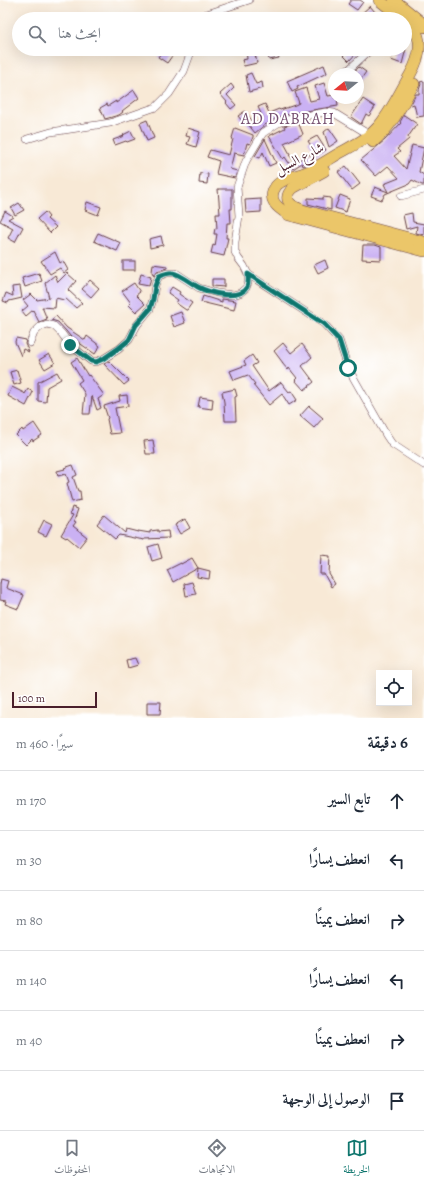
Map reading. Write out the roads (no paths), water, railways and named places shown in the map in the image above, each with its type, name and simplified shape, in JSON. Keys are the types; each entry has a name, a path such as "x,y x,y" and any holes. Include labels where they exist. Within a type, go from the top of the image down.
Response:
{"main road":[{"name":"شارع السبل","path":"379,0 393,12"},
{"path":"394,0 409,12"},
{"path":"412,15 421,22 424,27"},
{"name":"شارع السبل","path":"412,27 415,29 421,40 420,56 370,144 293,188 287,197 288,200 298,208 424,242"},
{"name":"شارع السبل","path":"424,66 392,122 384,132 365,139 309,171 277,184 273,195 277,208 288,215 424,251"}],"street":[{"path":"213,12 249,0"},
{"path":"27,139 51,132 110,123 156,107 173,89 184,71 189,56"},
{"path":"350,68 363,56"},
{"path":"30,342 34,333 40,327 47,324 54,326 70,345 91,361 96,362 103,359 129,340 136,325 150,309 155,286 159,276 167,272 176,273 199,288 217,293 233,295 240,293 246,288 248,274 235,252 239,216 237,187 246,161 263,133 278,124 294,118 326,112 334,114 373,137"},
{"path":"401,196 424,190"},
{"path":"248,274 324,324 333,333 339,340 348,368 364,394 386,436 392,444 424,465"}],"district":[{"name":"AD DABRAH","path":"288,118"}]}
